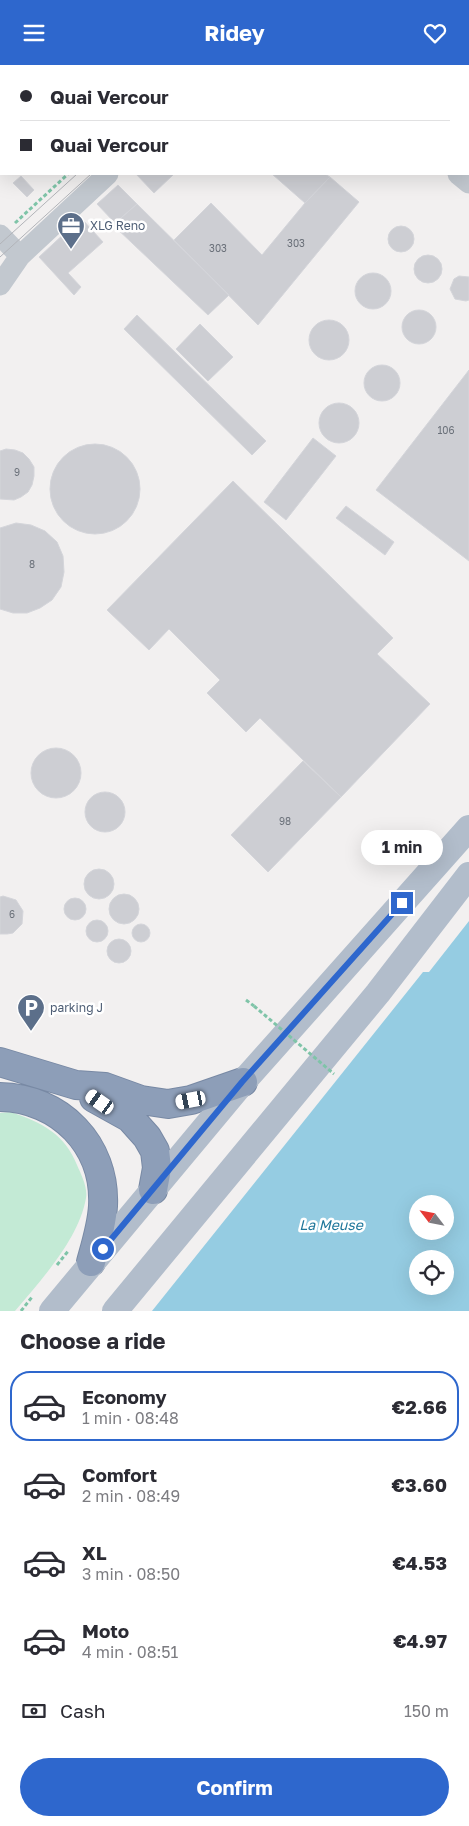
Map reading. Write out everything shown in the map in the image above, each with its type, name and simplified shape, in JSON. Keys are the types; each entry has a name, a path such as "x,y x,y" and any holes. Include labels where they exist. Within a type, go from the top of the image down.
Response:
{"highway":[{"path":"0,1062 76,1085 104,1087 141,1100 168,1104 191,1100 242,1082"},
{"path":"76,1085 100,1102 115,1108 140,1127 155,1151 157,1168 153,1190"},
{"path":"0,1097 14,1097 42,1106 63,1118 89,1147 100,1172 103,1206 99,1233 81,1253"}],"main road":[{"path":"441,858 469,822"},
{"path":"43,1303 81,1253 153,1190 242,1082 469,828"},
{"path":"115,1311 378,993 469,875"}],"street":[{"path":"0,285 23,254 107,175"},
{"path":"459,175 469,183"},
{"path":"0,235 23,254"}],"path":[{"path":"0,235 67,175"},
{"path":"246,1000 334,1074"},
{"path":"52,1272 81,1253"},
{"path":"21,1311 43,1303"}],"green space":[{"path":"11,1112 42,1125 59,1137 66,1145 84,1181 86,1198 76,1229 58,1258 15,1311 0,1311 0,1113"}],"water":[{"name":"La Meuse","path":"469,921 469,1311 152,1311 423,972 429,972"}],"building":[{"path":"137,175 173,175 154,193"},
{"path":"273,175 327,175 330,177 305,203"},
{"path":"21,176 34,190 27,197 13,183"},
{"path":"330,177 359,202 258,325 174,240 211,203 262,255 305,203"},
{"path":"118,185 137,204 115,223 97,204"},
{"path":"137,204 229,295 208,315 113,225"},
{"name":"XLG Reno","path":"81,218 103,242 68,273 81,287 74,295 39,257"},
{"path":"401,226 410,230 414,239 410,248 401,252 392,248 388,239 392,230"},
{"path":"428,255 438,259 442,269 438,279 428,283 418,279 414,269 418,259"},
{"path":"373,273 385,279 391,291 385,303 373,309 361,303 355,291 361,279"},
{"path":"459,276 469,277 469,300 455,299 450,289 454,279"},
{"path":"419,310 426,311 431,315 435,320 435,334 431,339 426,343 419,344 412,343 407,339 403,334 402,327 403,320 407,315 412,311"},
{"path":"137,315 266,441 252,455 124,329"},
{"path":"329,320 343,326 349,340 343,354 329,360 315,354 309,340 315,326"},
{"path":"200,324 233,357 208,381 176,349"},
{"path":"382,365 389,366 395,370 399,376 399,390 395,396 389,400 382,401 375,400 369,396 365,390 364,383 365,376 369,370 375,366"},
{"path":"469,370 469,561 376,490"},
{"path":"335,403 343,403 350,406 356,412 359,423 356,434 350,440 343,443 335,443 328,440 322,434 319,427 319,419 322,412 328,406"},
{"path":"313,438 336,456 286,520 264,502"},
{"path":"95,444 112,447 127,457 137,472 140,489 137,506 127,521 112,531 95,534 78,531 63,521 53,506 50,489 53,472 63,457 78,447"},
{"path":"6,449 23,453 34,467 32,485 28,492 14,500 0,499 0,451"},
{"path":"233,481 393,638 377,654 430,704 341,797 260,718 246,732 207,693 220,680 169,629 149,650 107,610"},
{"path":"346,506 394,542 385,555 336,518"},
{"path":"16,523 31,525 45,531 57,542 63,556 64,572 61,587 52,600 40,608 27,613 13,613 0,609 0,528"},
{"path":"56,748 66,750 74,755 79,763 81,773 79,783 74,791 66,796 56,798 46,796 38,791 33,783 31,773 33,763 38,755 46,750"},
{"path":"303,761 341,797 268,872 231,835"},
{"path":"105,792 119,798 125,812 119,826 105,832 91,826 85,812 91,798"},
{"path":"99,869 110,873 114,884 110,895 99,899 88,895 84,884 88,873"},
{"path":"124,894 135,898 139,909 135,920 124,924 113,920 109,909 113,898"},
{"path":"3,896 16,900 23,911 22,924 13,933 0,934 0,897"},
{"path":"71,898 79,898 86,905 86,913 79,920 71,920 64,913 64,905"},
{"path":"97,920 105,923 108,931 105,939 97,942 89,939 86,931 89,923"},
{"path":"141,924 147,927 150,933 147,939 141,942 135,939 132,933 135,927"},
{"path":"119,939 128,942 131,951 128,960 119,963 110,960 107,951 110,942"}],"tram line":[{"path":"0,244 76,175"},
{"path":"0,257 90,175"}],"place":[{"name":"XLG Reno","path":"71,250"},
{"name":"parking J","path":"31,1032"}],"route":[{"path":"103,1249 242,1082 402,903"}]}
